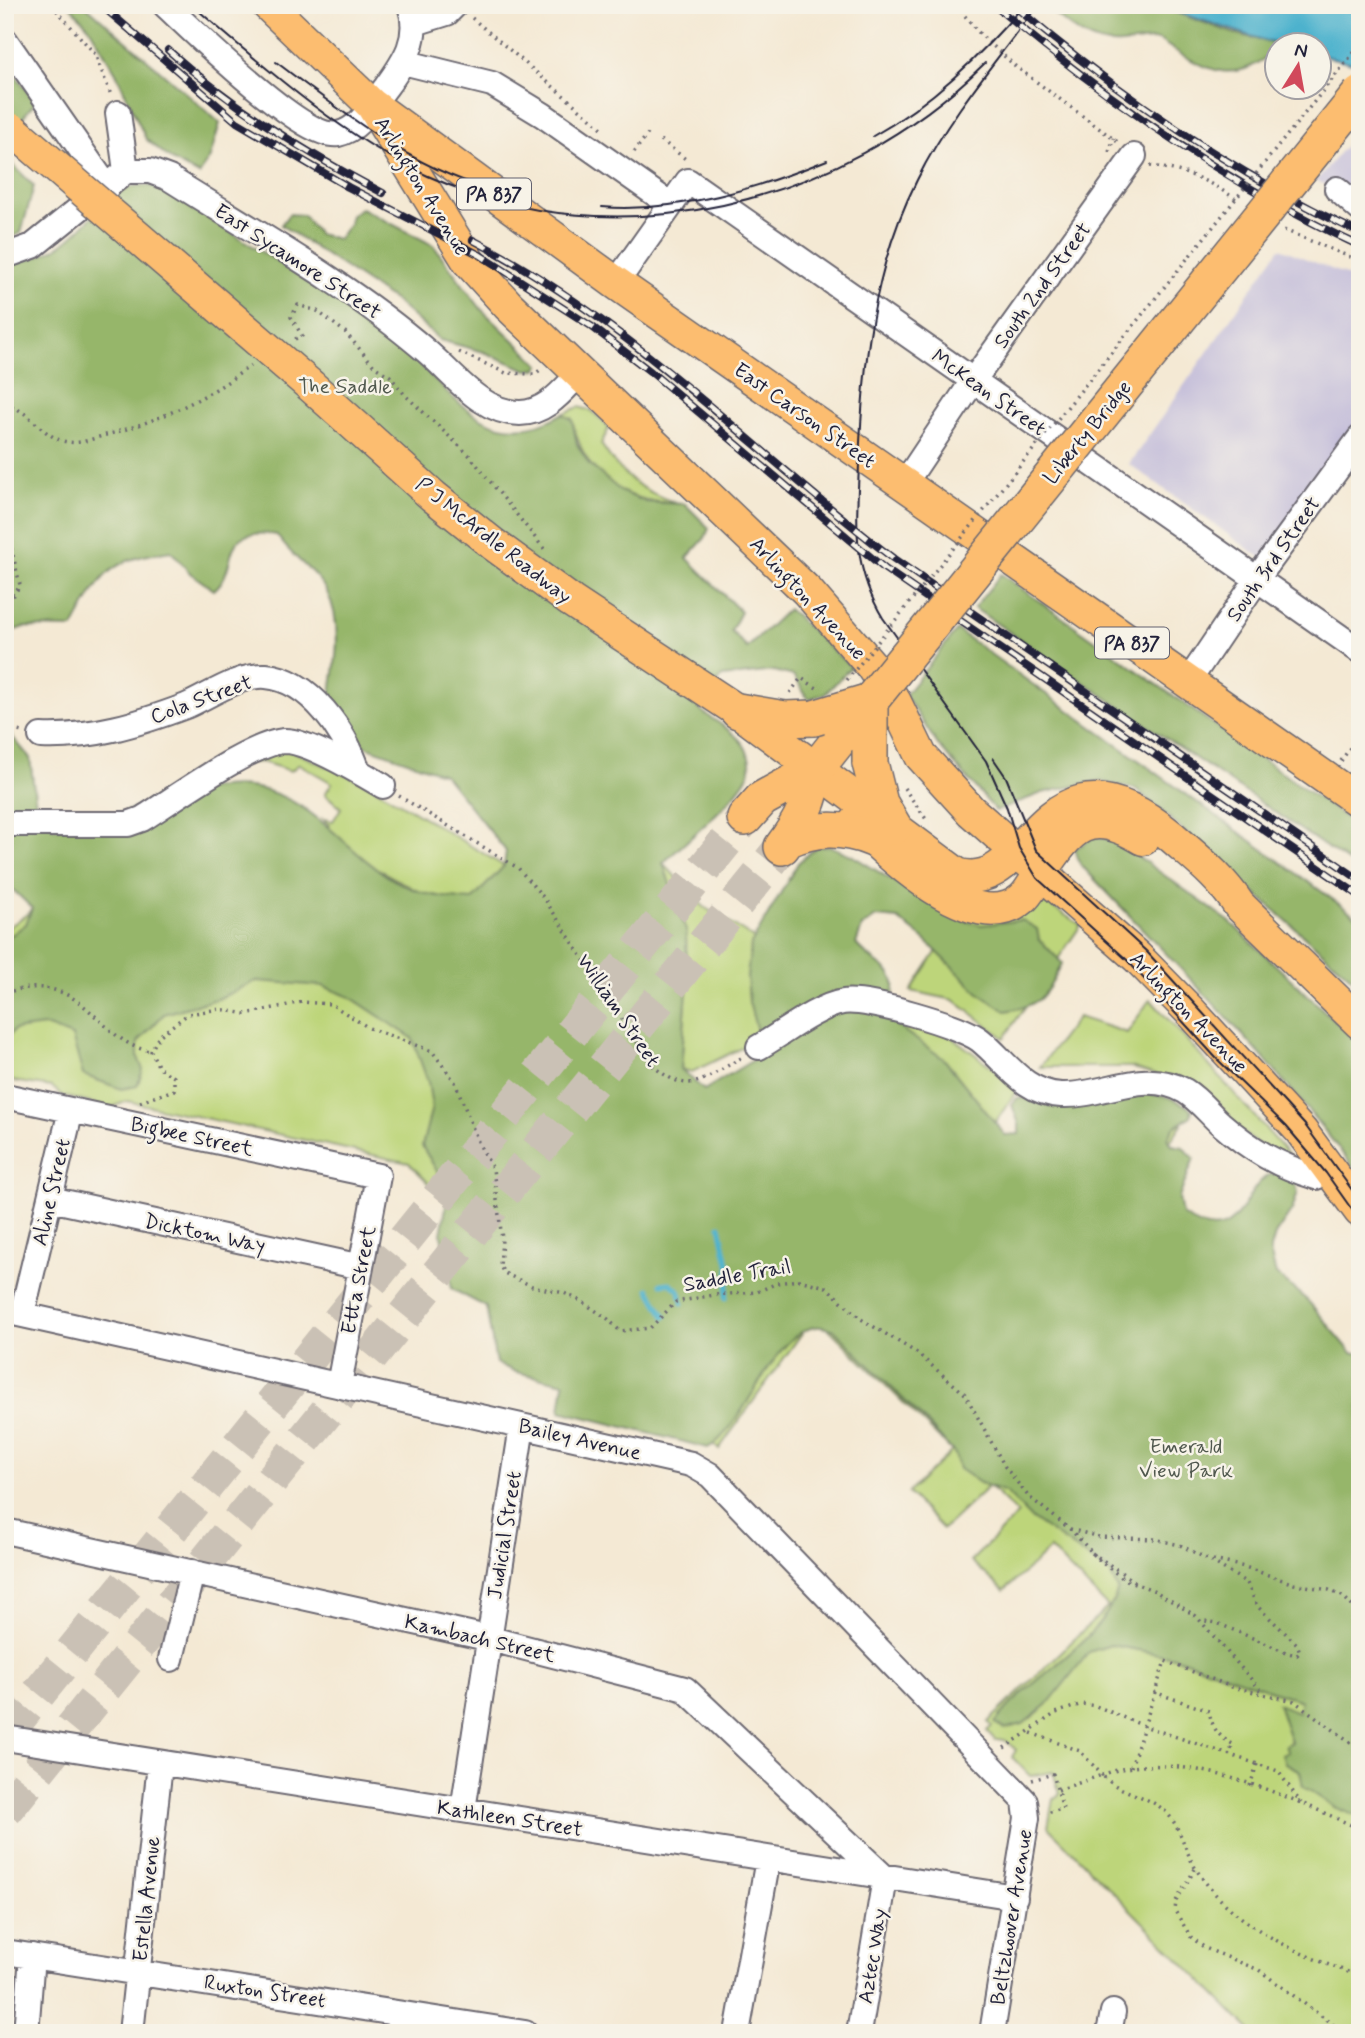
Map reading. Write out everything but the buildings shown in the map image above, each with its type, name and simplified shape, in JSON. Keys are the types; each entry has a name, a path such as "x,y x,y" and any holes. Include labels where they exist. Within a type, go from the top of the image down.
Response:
{"highway":[{"name":"Liberty Bridge","path":"857,693 1360,94"},
{"path":"857,693 880,803 883,833 833,829 799,835 784,844 808,804 828,727 857,693"},
{"path":"738,711 828,727"},
{"path":"745,818 762,799 815,770"}],"main road":[{"name":"East Carson Street","path":"268,5 372,105 616,283 1360,802"},
{"name":"Arlington Avenue","path":"372,105 469,262 551,346 807,591 871,665 895,702 921,756 971,811 1037,851 1301,1130 1360,1211"},
{"name":"P J McArdle Roadway","path":"9,127 311,386 433,496 570,601 738,711 815,770 839,805 883,833"},
{"path":"883,833 970,878 991,874 1076,828 1090,824 1114,825 1134,834 1208,889 1239,905 1360,1023"}],"street":[{"path":"165,5 251,84 308,126 335,135 355,128 403,62 411,47 413,14 462,10"},
{"path":"5,40 116,179"},
{"path":"403,62 492,83 543,115 671,205 616,283"},
{"path":"5,256 33,246 116,179 118,113"},
{"name":"South 2nd Street","path":"905,483 973,381 1134,156"},
{"name":"East Sycamore Street","path":"116,179 150,171 169,178 373,306 485,403 520,413 537,411 553,400 580,373"},
{"name":"McKean Street","path":"671,205 688,181 1360,651"},
{"path":"1337,189 1360,209"},
{"name":"South 3rd Street","path":"1188,682 1360,438"},
{"name":"Cola Street","path":"41,736 89,736 115,730 185,706 240,682 265,676 301,689 315,701 352,752 358,771"},
{"path":"5,824 128,824 272,743 287,741 311,747 383,786"},
{"path":"760,1047 843,1002 867,1003 959,1028 980,1040 1031,1087 1060,1095 1090,1092 1131,1082 1155,1081 1185,1091 1244,1144 1283,1167 1316,1177 1330,1170"},
{"name":"Bigbee Street","path":"5,1096 378,1176"},
{"name":"Aline Street","path":"14,1313 50,1199 71,1110"},
{"name":"Etta Street","path":"339,1385 378,1176"},
{"name":"Dicktom Way","path":"50,1199 361,1267"},
{"name":"Bailey Avenue","path":"14,1313 691,1464 710,1475 987,1760 1022,1801"},
{"name":"Judicial Street","path":"463,1810 487,1638 522,1426"},
{"name":"Kambach Street","path":"5,1531 487,1638 685,1689 885,1878"},
{"path":"171,1659 192,1572"},
{"name":"Kathleen Street","path":"5,1738 1015,1897"},
{"name":"Estella Avenue","path":"131,2033 160,1764"},
{"name":"Beltzhoover Avenue","path":"992,2033 1015,1897 1022,1801"},
{"path":"737,2033 768,1860"},
{"name":"Aztec Way","path":"859,2033 885,1878"},
{"name":"Ruxton Street","path":"5,1952 525,2033"},
{"path":"26,2033 32,1956"}],"path":[{"path":"52,5 95,54 118,113"},
{"path":"956,5 979,34 1015,66 1114,138"},
{"path":"462,10 612,137"},
{"path":"857,693 1360,45"},
{"path":"622,146 633,154 650,131"},
{"path":"427,351 452,350 506,373 535,374 540,370 551,346"},
{"path":"5,521 20,585 14,595 5,594"},
{"path":"1329,781 1360,733"},
{"name":"William Street","path":"383,786 518,868 544,898 651,1064 670,1081 686,1084 702,1080 760,1047"},
{"path":"5,993 37,987 62,993 88,1007 135,1048 151,1051 159,1068 174,1077 176,1091 126,1107 122,1121"},
{"name":"Saddle Trail","path":"151,1051 159,1036 188,1014 220,1009 246,1014 302,1002 331,1004 369,1028 432,1051 455,1082 479,1144 493,1169 502,1239 500,1266 504,1273 532,1286 564,1293 581,1301 608,1319 620,1331 650,1328 676,1302 713,1294 757,1292 777,1283 799,1280 826,1287 861,1318 917,1353 964,1394 1013,1477 1028,1496 1070,1529 1091,1553 1124,1580 1155,1591 1203,1621 1264,1694"},
{"name":"Saddle Trail","path":"1070,1529 1099,1537 1154,1539 1180,1545 1211,1561 1247,1583 1257,1606 1297,1644 1300,1651 1297,1655 1288,1653 1217,1623 1203,1621"},
{"path":"1211,1561 1218,1560 1264,1576 1329,1590 1344,1597 1360,1615"},
{"path":"1131,1767 1165,1661 1231,1687 1294,1701 1360,1749"},
{"path":"1154,1692 1209,1711 1212,1726 1223,1740 1233,1744 1229,1755"},
{"path":"987,1760 1056,1713 1082,1704 1096,1706 1144,1726 1278,1771 1301,1803"},
{"path":"1031,1732 1080,1751 1111,1786 1150,1800 1162,1809 1174,1821 1195,1868 1258,1931 1304,1957 1360,1976"},
{"path":"1058,1790 1131,1767 1170,1764 1301,1803 1360,1829"},
{"path":"1250,1786 1257,1764"},
{"path":"1053,1774 1063,1809 1022,1801 1053,1774"},
{"path":"1195,1868 1176,1900 1175,1910 1191,1937 1205,1948 1259,1970 1345,2033"}],"shaded area":[{"path":"1360,128 1360,198 1316,181"},
{"path":"1280,248 1360,281 1360,417 1264,560 1129,464"}],"green space":[{"path":"69,5 85,5 220,123 210,157 199,175 173,161 146,139 116,73 89,27"},
{"path":"1045,5 1155,5 1233,33 1264,41 1264,59 1235,71 1221,71 1192,60 1159,40 1121,44 1099,42 1062,20"},
{"path":"5,60 35,102 5,140"},
{"path":"5,157 34,186 21,233 5,240"},
{"name":"The Saddle","path":"141,185 159,187 365,317 396,340 450,395 469,411 489,422 511,428 535,426 562,414 572,419 577,444 589,464 622,492 646,502 685,504 709,528 705,538 687,558 741,612 731,631 747,648 788,609 851,667 825,694 808,699 794,676 774,671 722,677 699,709 741,741 750,760 749,773 734,796 663,863 686,931 687,989 681,1069 704,1090 758,1057 757,1031 749,1002 747,977 751,944 798,863 816,847 830,846 851,855 954,918 981,925 1022,920 1037,929 1039,939 1062,963 1042,997 1018,1009 1006,1011 980,994 925,940 898,919 876,917 862,927 856,944 889,973 893,980 891,1001 883,1016 944,1059 1005,1135 1019,1134 1019,1124 1012,1105 1017,1098 1027,1098 1053,1106 1141,1094 1158,1095 1175,1100 1192,1110 1191,1116 1173,1128 1168,1138 1172,1145 1183,1147 1194,1158 1179,1198 1182,1215 1203,1226 1219,1227 1231,1222 1265,1177 1279,1173 1293,1177 1298,1192 1292,1210 1275,1235 1270,1252 1276,1274 1308,1301 1352,1353 1360,1353 1360,1818 1334,1807 1303,1786 1300,1771 1285,1763 1282,1755 1288,1752 1285,1745 1291,1742 1278,1704 1298,1712 1301,1701 1174,1657 1111,1645 1089,1652 1047,1705 1023,1724 1004,1729 995,1723 1026,1690 1095,1628 1118,1590 1110,1573 1032,1519 1006,1492 980,1483 959,1469 955,1454 930,1426 833,1329 816,1327 800,1333 786,1345 772,1362 735,1421 722,1437 708,1448 560,1411 564,1383 516,1372 496,1363 486,1307 452,1289 441,1234 449,1191 422,1146 432,1107 428,1082 412,1038 350,997 323,986 256,981 220,998 164,1014 138,1042 138,1057 143,1070 137,1086 121,1089 83,1075 72,1036 45,1026 14,1030 5,1040 5,940 26,924 32,908 5,882 5,728 30,758 36,805 53,828 76,828 190,792 236,786 256,788 296,803 330,828 378,870 423,893 472,900 504,866 506,851 444,774 359,744 329,704 337,647 332,605 322,584 277,535 245,536 237,542 222,581 214,590 190,573 171,551 149,555 132,559 109,572 92,594 73,628 25,627 5,633 5,266 58,247 107,201 129,188"},
{"path":"361,208 433,245 482,310 540,365 537,369 527,370 484,352 440,340 395,301 281,225 289,214 303,215 318,234 338,239 349,224 351,215"},
{"path":"579,407 592,411 609,428 601,444 624,474 652,493 676,503 637,497 607,482 585,456 572,419 562,414"},
{"path":"1001,574 1360,828 1360,870 974,608"},
{"path":"957,630 1360,919 1360,985 1136,789 1098,781 1042,793 996,811 938,745 905,695"},
{"name":"Emerald View Park","path":"285,748 370,785 504,866 502,869 651,1084 861,1139 903,1016 934,1024 1019,1087 931,1219 1166,1112 1182,1124 1120,1214 1360,1382 1360,2033 1253,2033 1048,1827 1053,1799 1060,1794 1053,1772 1030,1776 1012,1757 1016,1750 1005,1740 995,1740 987,1731 992,1726 988,1722 1108,1607 1050,1549 1004,1591 971,1561 1018,1514 989,1486 943,1529 908,1493 952,1451 815,1315 719,1449 482,1237 409,1163 127,1101 110,1108 63,1096 52,1087 5,1080 5,930 52,896 329,825 323,819 333,821 341,808 325,794 332,783 299,764 291,771 262,762 245,763","holes":["378,869 414,889 341,925"]},
{"path":"1094,837 1109,839 1126,848 1230,922 1351,1036 1360,1036 1360,1177 1261,1055 1080,864 1075,849"},
{"path":"663,863 704,907 755,939 751,944 758,1040 692,1072 681,1069 687,989 686,931"},
{"path":"1029,893 1081,925 1004,1038 954,1000 911,991 967,905"},
{"path":"1150,999 1289,1155 1273,1155 1170,1080 1131,1067 1040,1067 1078,1017 1127,1033"}],"water":[{"path":"1155,5 1360,5 1360,65 1334,58 1334,32 1264,32 1264,40"}],"waterway":[{"path":"720,1226 729,1268 726,1298"},
{"path":"661,1284 670,1283 679,1290 681,1297"},
{"path":"649,1289 665,1317"}],"tunnel":[{"path":"5,1735 745,818"},
{"path":"5,1811 782,847"}],"tram line":[{"path":"192,5 304,99 396,160 428,176 500,202 574,215 649,215 723,205 795,184 864,153 927,112 985,63"},
{"path":"873,136 915,109 954,77 1024,5"},
{"path":"1038,5 943,134 917,180 890,248 873,319 863,391 857,524 865,580 883,618 986,761 1007,808 1019,848 1037,878 1126,959 1217,1059 1286,1126 1326,1173 1360,1221"},
{"path":"276,62 356,121 413,157 473,184 505,193"},
{"path":"602,207 660,206 717,196 746,189 827,160"},
{"path":"993,758 1006,777 1036,850 1147,952 1305,1125 1360,1201"}],"railway":[{"path":"101,5 237,122 348,187 480,255 591,326 651,372 885,569 1360,896"},
{"path":"994,5 1080,74 1170,138 1263,196 1360,246"},
{"path":"1013,5 1094,70 1179,131 1268,185 1360,233"},
{"path":"168,50 218,91 271,128 383,193"},
{"path":"473,240 531,273 639,348 894,559 1360,880"}]}
